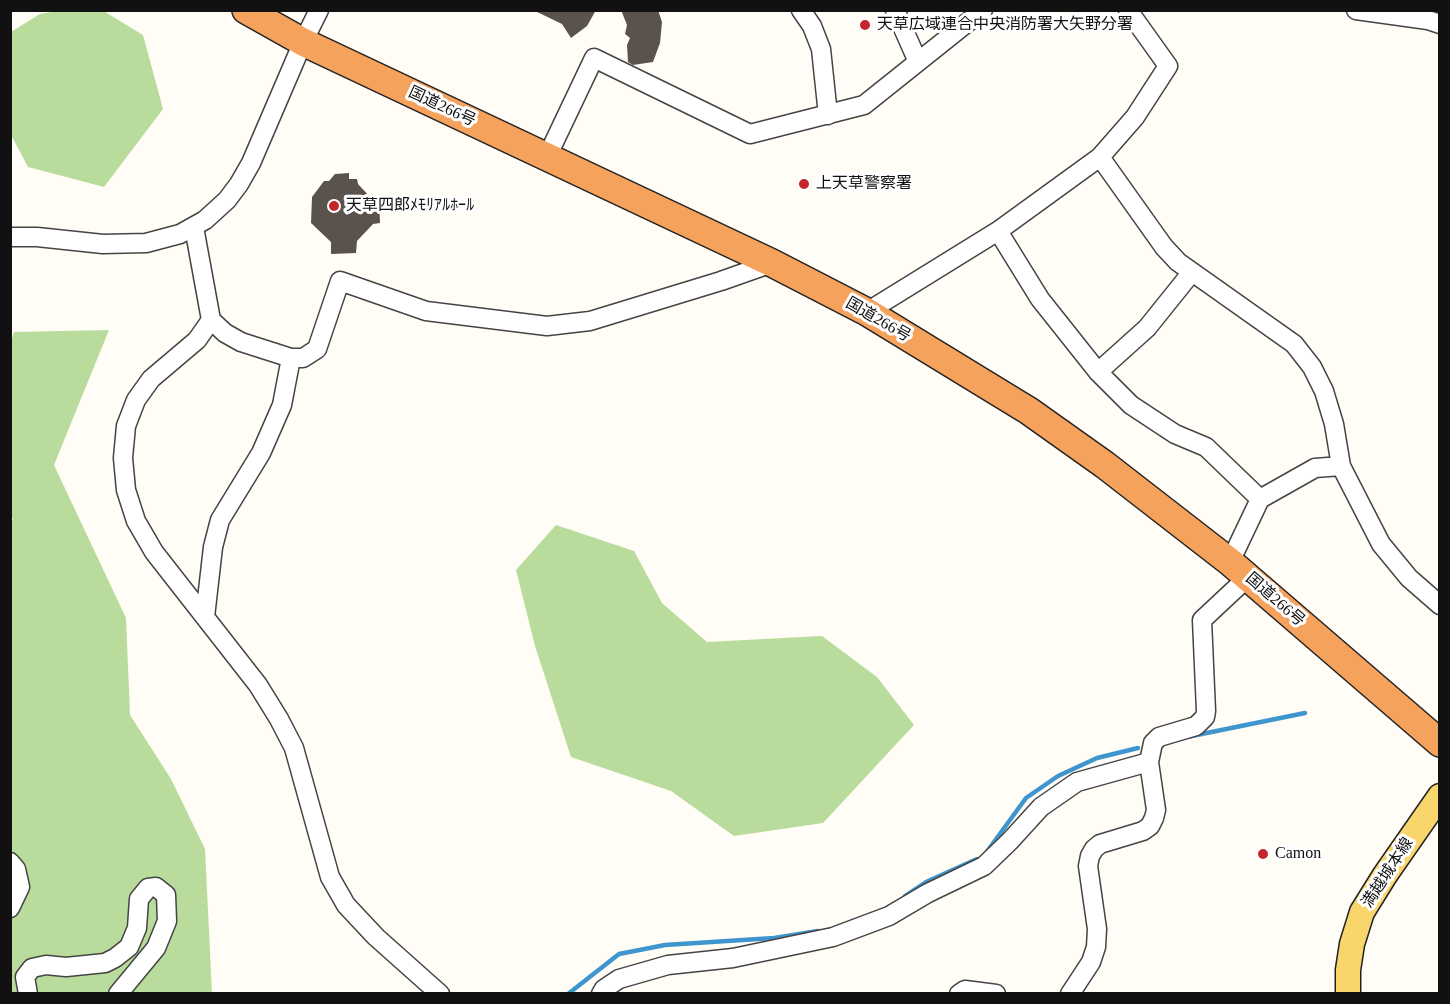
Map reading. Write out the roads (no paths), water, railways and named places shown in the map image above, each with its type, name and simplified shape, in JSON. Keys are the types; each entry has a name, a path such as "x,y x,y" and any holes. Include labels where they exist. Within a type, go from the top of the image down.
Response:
{"highway":[{"name":"国道266号","path":"246,10 303,42 772,263 867,312 1029,411 1105,465 1239,569 1440,743"}],"main road":[{"name":"満越城本線","path":"1348,993 1348,970 1352,944 1362,912 1384,875 1440,795"}],"street":[{"path":"10,237 36,237 81,243 125,245 166,239 194,227 215,212 239,184 261,141 319,10"},
{"path":"801,10 812,26 821,49 828,115"},
{"path":"895,10 918,62"},
{"path":"547,157 594,58 750,134 864,105 983,10"},
{"path":"867,312 998,231 1100,157 1135,117 1168,66 1128,10"},
{"path":"1356,10 1428,20 1440,24"},
{"path":"1100,157 1164,247 1178,262 1294,345 1312,367 1324,391 1334,424 1341,466 1381,544 1408,578 1440,605"},
{"path":"194,227 211,320 225,333 241,342 291,358 303,358 317,349 340,281 426,311 547,326 590,321 772,263"},
{"path":"998,231 1040,299 1098,372 1131,405 1175,434 1206,447 1260,499"},
{"path":"1098,372 1147,328 1192,272"},
{"path":"211,320 197,340 151,379 136,400 126,426 123,458 126,490 136,521 154,552 258,686 294,748 330,877 346,905 376,937 440,993"},
{"path":"205,617 213,547 220,520 270,434 282,405 291,358"},
{"path":"1070,993 1091,962 1096,948 1097,929 1088,866 1090,856 1100,844 1143,831 1150,826 1156,810 1149,762 1153,743 1159,737 1196,726 1204,717 1206,711 1202,620 1239,569 1260,499 1290,480 1315,468 1341,466"},
{"path":"601,993 619,979 668,965 733,958 833,937 889,916 928,893 984,866 1041,807 1077,782 1149,762"},
{"path":"10,862 16,869 20,887 10,908"},
{"path":"28,993 25,977 32,968 46,965 66,967 105,963 116,958 129,947 137,928 139,899 148,888 156,887 166,895 168,921 156,948 118,993"},
{"path":"959,993 965,990 996,993"}],"waterway":[{"path":"1187,737 1305,713"},
{"path":"986,853 1026,798 1058,776 1097,758 1138,748"},
{"path":"905,896 926,882 977,859"},
{"path":"568,994 619,954 665,945 774,938 818,931"}],"place":[{"name":"天草広域連合中央消防署大矢野分署","path":"865,25"},
{"name":"上天草警察署","path":"804,184"},
{"name":"天草四郎ﾒﾓﾘｱﾙﾎｰﾙ","path":"334,206"},
{"name":"Camon","path":"1263,854"}]}
